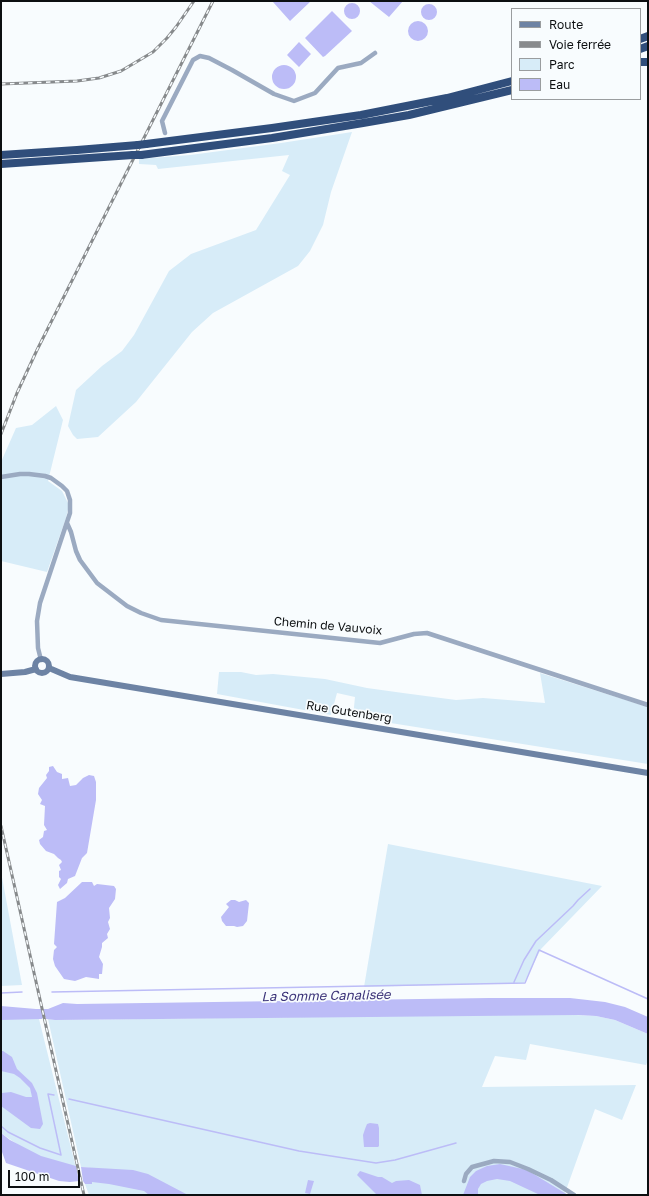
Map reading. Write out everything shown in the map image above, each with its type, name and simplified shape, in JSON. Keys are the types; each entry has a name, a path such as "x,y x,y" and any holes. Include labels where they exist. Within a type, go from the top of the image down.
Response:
{"highway":[{"path":"1,155 142,145 251,131 361,115 447,98 511,81"},
{"path":"1,164 137,155 265,139 416,113 511,90"}],"street":[{"path":"165,133 162,121 193,60 200,56 209,58 274,94 294,102 315,93 338,68 361,63 375,53"},
{"path":"1,477 20,474 45,476 57,482 67,491 70,500 70,513 40,603 37,621 38,648 41,660"},
{"name":"Chemin de Vauvoix","path":"67,523 80,560 97,583 127,606 161,620 380,643 414,634 426,633 648,705"},
{"path":"41,660 47,662 49,668 44,673 39,672 36,669 36,663 41,660"},
{"name":"Rue Gutenberg","path":"49,668 70,677 648,773"},
{"path":"1,674 25,672 36,669"},
{"path":"464,1181 466,1174 472,1167 494,1161 510,1162 545,1177 574,1195"}],"green space":[{"path":"352,132 331,192 323,225 310,251 298,266 213,313 192,332 136,402 98,437 77,439 68,426 76,390 102,366 122,351 134,335 169,271 191,254 256,230 290,175 282,171 289,155 158,169 156,165 139,164 139,159 190,155"},
{"path":"56,406 63,420 48,481 62,491 69,505 66,518 47,572 1,561 1,462 16,428 32,425"},
{"path":"219,672 241,672 256,675 273,674 325,679 367,688 456,700 483,698 545,703 540,673 648,707 648,764 353,717 355,697 337,693 331,715 217,694"},
{"path":"388,844 602,886 541,949 524,983 364,987"},
{"path":"1,872 22,985 1,986"},
{"path":"555,1014 596,1016 615,1020 648,1034 648,1060 646,1065 530,1044 526,1060 495,1056 482,1087 636,1085 622,1120 595,1109 565,1193 568,1195 476,1195 484,1170 467,1195 181,1195 90,1168 81,1167 48,1019 55,1020"},
{"path":"1,1019 39,1019 76,1168 40,1160 1,1133"},
{"path":"100,1179 146,1190 153,1195 89,1195 85,1184 92,1184 92,1182"}],"water":[{"path":"311,1 290,21 273,2"},
{"path":"369,1 403,1 389,17"},
{"path":"349,3 355,3 360,8 358,17 355,19 349,19 344,14 344,8"},
{"path":"429,4 435,6 437,12 435,18 429,20 423,18 421,12 423,6"},
{"path":"332,11 352,31 323,57 305,38"},
{"path":"418,21 425,24 428,31 425,38 418,41 411,38 408,31 411,24"},
{"path":"299,42 311,54 299,67 287,55"},
{"path":"284,65 293,68 296,77 293,86 284,89 275,86 272,77 275,68"},
{"path":"53,766 57,772 62,774 62,779 68,778 70,786 76,785 83,778 89,775 94,776 96,782 96,800 87,853 82,858 75,876 68,879 67,883 60,889 58,885 61,879 59,877 59,871 61,870 59,865 62,862 54,854 46,851 40,844 39,840 43,837 44,831 47,830 44,825 45,806 40,804 42,800 38,794 39,788 47,778 46,775 49,771 49,767"},
{"path":"82,882 92,882 94,886 97,884 114,886 116,889 115,899 109,908 110,918 108,922 110,929 107,934 108,938 102,943 99,957 103,964 102,974 99,974 99,979 86,977 75,981 64,979 55,966 53,959 54,950 57,947 54,944 57,902 65,898"},
{"path":"231,900 239,902 246,900 249,903 247,921 243,926 226,926 222,921 221,917 229,907 226,904"},
{"path":"570,998 605,1002 625,1007 648,1017 648,1034 615,1020 596,1016 578,1015 55,1020 46,1019 46,1017 42,1019 1,1020 1,1006 48,1009 63,1003"},
{"path":"1,1051 12,1057 17,1069 32,1083 37,1093 43,1124 40,1129 31,1128 1,1106 2,1093 11,1092 26,1097 32,1097 30,1088 20,1078 14,1074 1,1071"},
{"path":"367,1124 378,1124 378,1147 364,1147 363,1135"},
{"path":"1,1133 10,1140 41,1156 76,1166 79,1181 59,1181 6,1163 1,1151"},
{"path":"500,1164 527,1170 568,1195 540,1195 510,1181 497,1179 481,1184 478,1189 478,1195 463,1195 470,1177 476,1171 487,1166"},
{"path":"81,1167 133,1170 148,1174 188,1195 149,1195 144,1191 109,1184 92,1182 92,1184 85,1184 83,1181"},
{"path":"360,1171 382,1177 392,1183 396,1181 409,1180 420,1185 422,1195 377,1195 357,1175"},
{"path":"308,1180 314,1181 310,1194 305,1193"}],"waterway":[{"path":"514,982 524,960 536,941 590,889"},
{"name":"La Somme Canalisée","path":"52,992 525,983 539,950 648,999"},
{"path":"1,993 22,992"},
{"path":"1,1126 8,1132 40,1148 61,1155 48,1094 54,1095"},
{"path":"69,1099 299,1151 376,1163 395,1160 456,1143"}],"railway":[{"path":"1,84 77,81 99,78 121,71 153,52 176,27 194,1"},
{"path":"1,434 17,393 37,350 213,1"},
{"path":"1,826 84,1195"}]}
